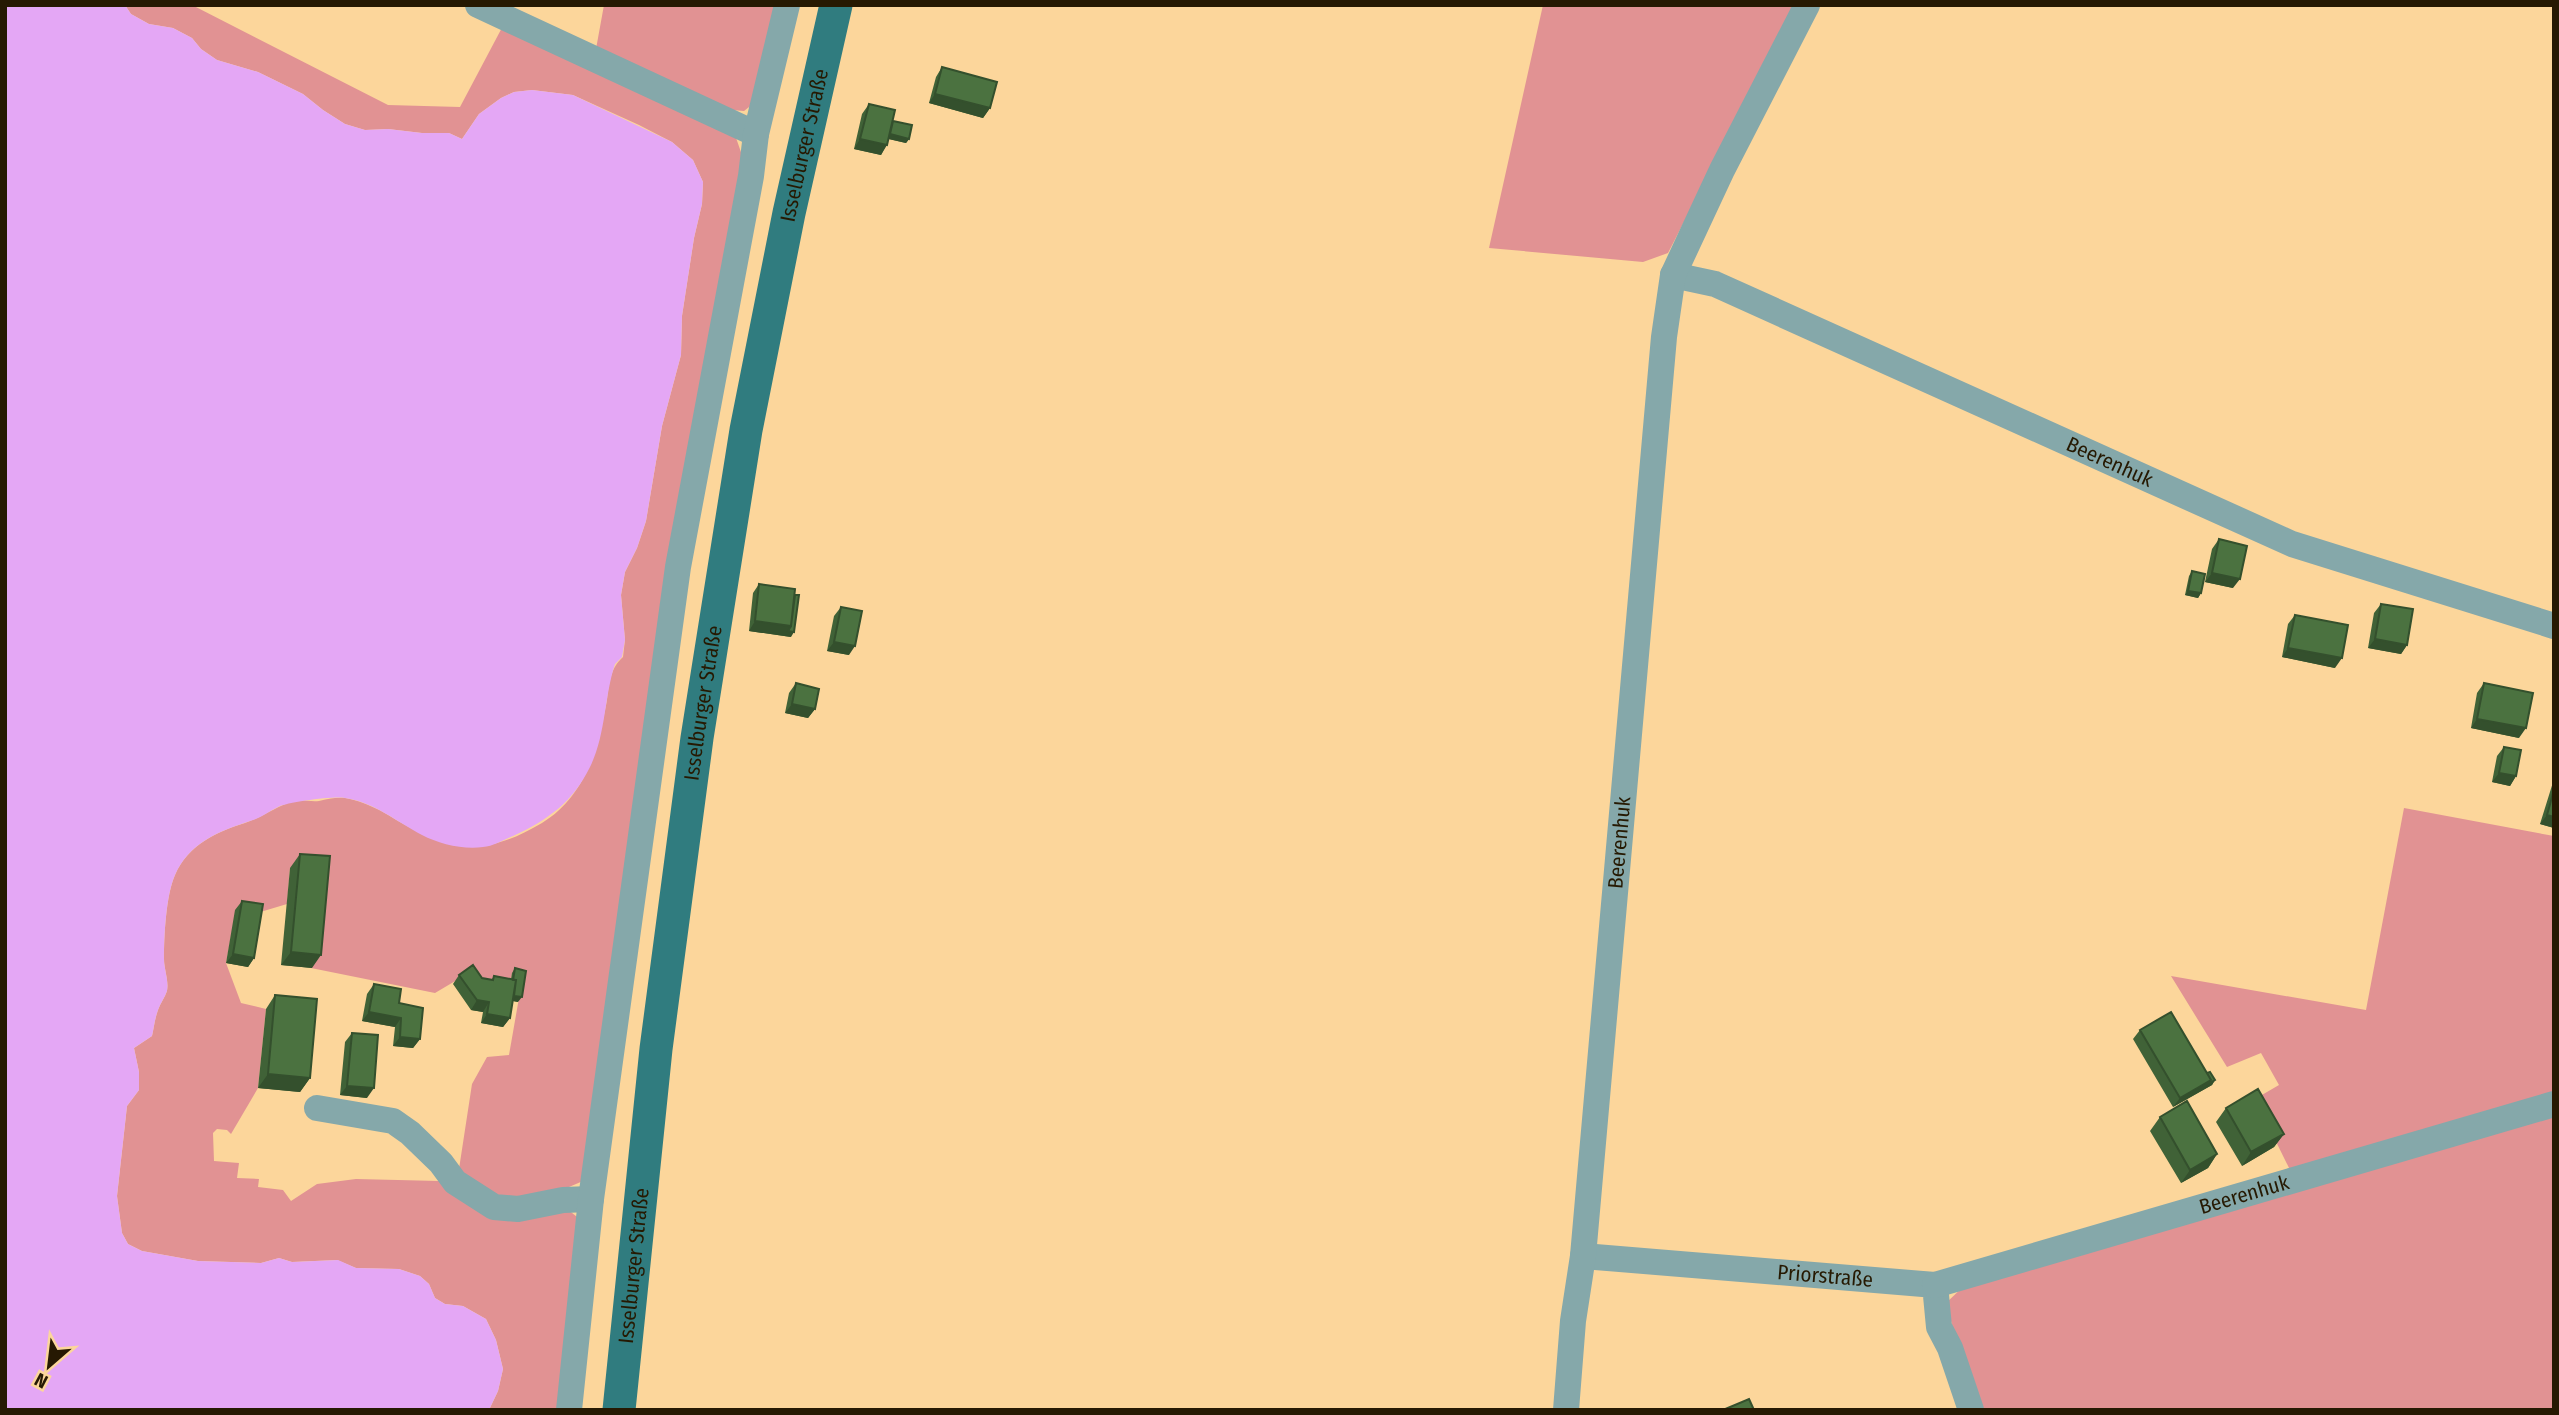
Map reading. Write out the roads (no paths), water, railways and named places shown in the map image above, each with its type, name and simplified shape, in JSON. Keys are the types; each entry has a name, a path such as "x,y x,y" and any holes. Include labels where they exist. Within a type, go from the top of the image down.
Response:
{"main road":[{"name":"Isselburger Straße","path":"619,1410 656,1049 697,738 746,430 789,213 836,5"}],"street":[{"path":"478,5 757,134"},
{"path":"569,1410 591,1199 678,567 757,134 787,5"},
{"name":"Beerenhuk","path":"1566,1410 1573,1321 1583,1256 1664,337 1674,275 1722,170 1807,5"},
{"name":"Beerenhuk","path":"1674,275 1715,284 2292,544 2554,626"},
{"name":"Beerenhuk","path":"1935,1284 2554,1104"},
{"path":"317,1108 393,1121 425,1148 455,1182 494,1207 518,1209 563,1200 591,1199"},
{"name":"Priorstraße","path":"1583,1256 1935,1284"},
{"path":"1935,1284 1940,1327 1971,1410"}]}
